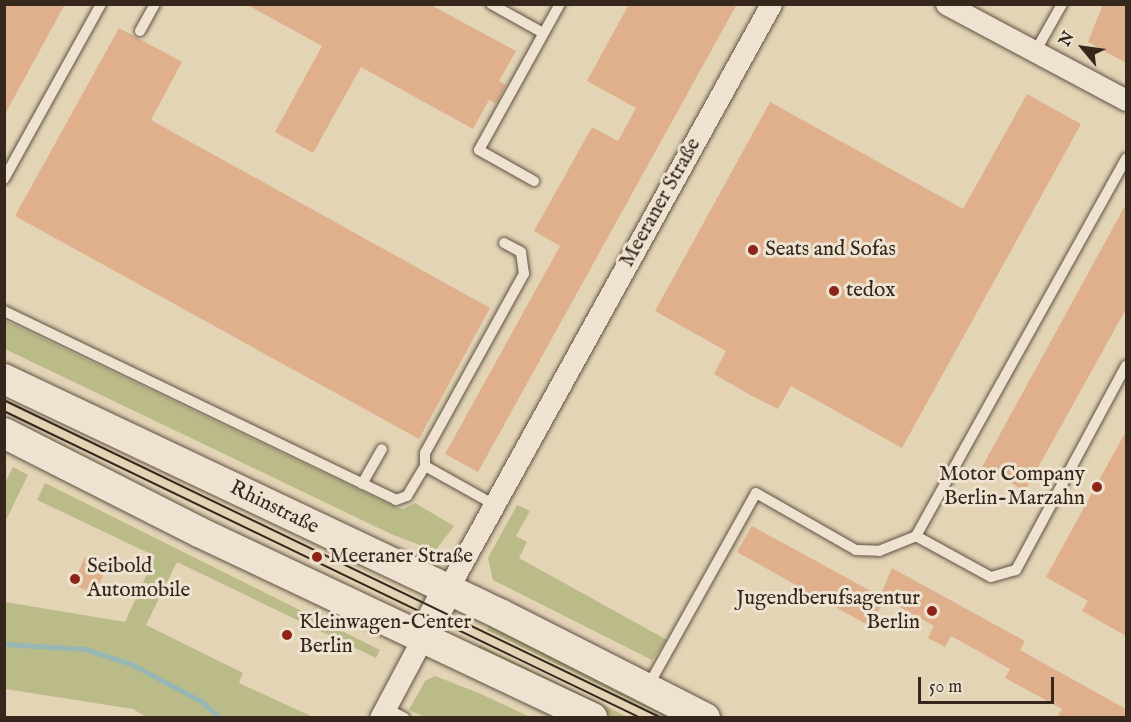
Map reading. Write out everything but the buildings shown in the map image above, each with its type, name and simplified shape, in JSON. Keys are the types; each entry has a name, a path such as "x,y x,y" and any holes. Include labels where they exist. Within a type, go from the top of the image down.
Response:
{"main road":[{"name":"Rhinstraße","path":"4,379 447,590 646,690 705,717"},
{"path":"4,433 200,532 592,717"},
{"path":"423,637 447,590"}],"street":[{"name":"Meeraner Straße","path":"447,590 771,4"},
{"path":"946,4 1126,100"},
{"path":"382,713 423,637"}],"lane":[{"path":"4,179 101,4"},
{"path":"140,31 155,4"},
{"path":"491,4 543,33"},
{"path":"534,181 479,150 560,4"},
{"path":"1035,52 1062,4"},
{"path":"646,690 756,493 856,550 879,551 916,537 1126,159"},
{"path":"4,311 396,500 407,496 425,466 425,453 524,274 521,252 504,243"},
{"path":"916,537 991,577 1016,570 1126,366"},
{"path":"362,484 382,449"},
{"path":"425,466 493,504"},
{"path":"382,713 405,717"}],"green space":[{"path":"4,320 388,504 403,509 415,503 454,526 435,551 391,534 5,349"},
{"path":"13,467 28,475 5,522 5,483"},
{"path":"45,483 380,650 376,658 177,562 146,625 243,673 239,683 313,717 146,717 133,709 5,689 5,602 125,622 155,556 37,500"},
{"path":"517,505 530,511 516,536 527,542 519,558 667,640 652,660 493,580 488,558"},
{"path":"490,624 683,718 667,718 487,630"},
{"path":"480,645 628,717 614,718 477,651"},
{"path":"435,676 530,717 425,717 409,710 425,681"}],"waterway":[{"path":"4,644 85,649 131,664 201,701 220,718"}],"tram line":[{"path":"4,400 662,718"},
{"path":"4,411 641,718"}],"place":[{"name":"Seats and Sofas","path":"753,250"},
{"name":"tedox","path":"834,291"},
{"name":"Motor Company Berlin-Marzahn","path":"1097,487"},
{"name":"Meeraner Straße","path":"317,557"},
{"name":"Seibold Automobile","path":"75,579"},
{"name":"Jugendberufsagentur Berlin","path":"932,611"},
{"name":"Kleinwagen-Center Berlin","path":"287,635"}]}
